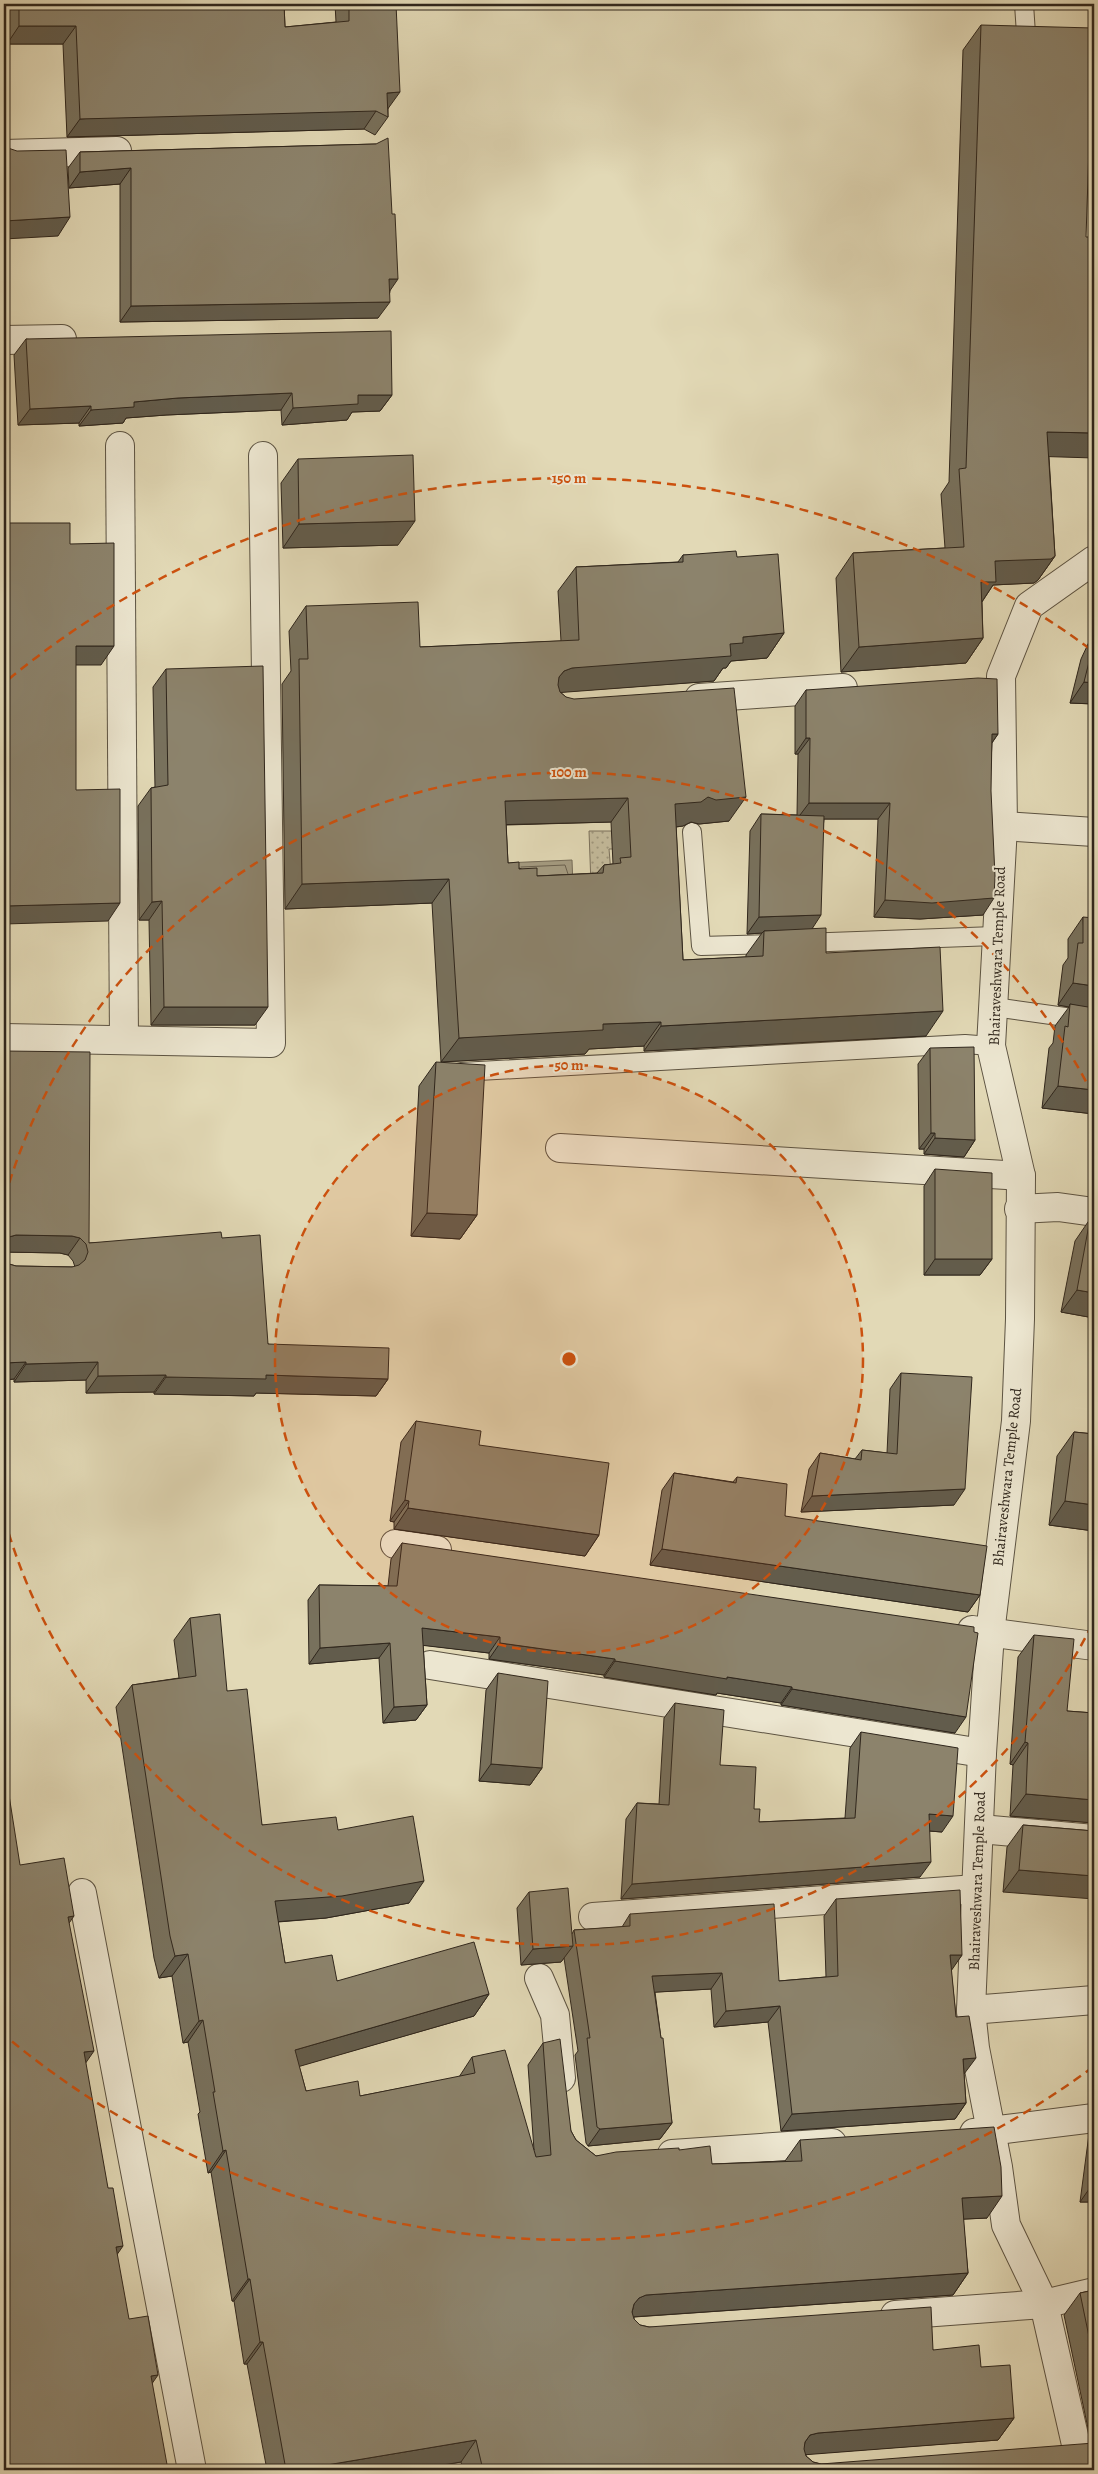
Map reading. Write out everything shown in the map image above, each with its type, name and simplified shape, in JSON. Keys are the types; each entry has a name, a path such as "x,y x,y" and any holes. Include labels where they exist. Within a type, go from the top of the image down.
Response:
{"street":[{"path":"4,154 140,150"},
{"path":"4,340 84,338"},
{"path":"120,446 124,1040"},
{"path":"4,1038 271,1044 263,456"},
{"name":"Bhairaveshwara Temple Road","path":"1086,2449 1044,2304 1006,2225 975,2048 971,2010 982,1753 990,1633 1016,1421 1020,1319 1021,1176 991,1046 994,1007 995,936 1003,826 1001,676 1029,606 1094,560"},
{"path":"972,678 1001,676"},
{"path":"675,699 873,686"},
{"path":"1003,826 1094,832"},
{"path":"560,1148 1021,1176"},
{"path":"1020,1209 1058,1207 1094,1212"},
{"path":"395,1544 463,1554"},
{"path":"951,1627 1094,1646"},
{"path":"430,1665 982,1753"},
{"path":"980,1829 1094,1839"},
{"path":"593,1916 976,1889"},
{"path":"82,1893 192,2470"},
{"path":"539,1978 554,2015 564,2104"},
{"path":"971,2010 1094,2000"},
{"path":"952,2135 991,2132 1094,2118"},
{"path":"648,2156 854,2142"},
{"path":"868,2316 1044,2304 1094,2292"},
{"path":"1049,2451 1086,2449"}],"lane":[{"path":"1024,4 1026,34"},
{"path":"1008,34 1046,36"},
{"path":"692,832 701,946 995,936"},
{"path":"994,1007 1094,1021"},
{"path":"448,1072 964,1044 991,1046"}],"shaded area":[{"path":"589,831 661,831 636,849 609,849 611,873 591,885"}],"water":[{"path":"572,860 573,886 506,889 505,863"}],"building":[{"path":"19,4 284,4 285,27 349,21 349,4 396,4 400,92 387,93 388,117 376,111 80,119 76,26 19,26"},
{"path":"981,25 1093,28 1086,237 1094,237 1094,433 1047,432 1055,556 1051,559 995,561 996,582 981,582 983,638 859,647 853,553 964,547 959,469 966,468"},
{"path":"388,138 392,214 395,214 398,279 389,279 390,302 131,306 131,168 80,172 80,152 376,144"},
{"path":"4,148 17,151 66,150 70,217 4,221"},
{"path":"391,331 392,395 358,395 358,404 293,408 292,393 178,398 134,402 134,407 91,410 91,406 30,409 26,339"},
{"path":"413,455 415,521 299,524 298,459"},
{"path":"4,523 70,523 70,544 114,543 114,646 76,646 76,790 120,789 120,903 4,906"},
{"path":"736,551 737,557 778,554 784,633 743,637 743,643 730,644 731,656 572,668 564,671 559,677 558,685 560,692 566,697 574,699 734,688 746,797 716,800 708,797 701,802 675,804 683,960 763,956 764,931 826,928 826,953 940,947 943,1011 661,1026 661,1022 603,1024 603,1030 459,1038 449,879 302,884 299,659 308,659 306,606 418,602 420,647 579,640 576,567 683,562 683,555","holes":["628,798 631,857 620,858 621,863 604,865 603,873 537,876 537,868 519,869 519,862 508,863 505,801"]},
{"path":"1094,642 1094,683 1084,682"},
{"path":"263,666 268,1007 164,1007 162,901 152,902 151,788 168,785 166,669"},
{"path":"978,678 997,679 998,734 992,734 991,791 995,876 994,898 932,903 885,900 890,803 809,803 810,738 806,738 806,690"},
{"path":"761,814 824,816 821,915 759,917"},
{"path":"1083,917 1094,918 1094,986 1073,983 1078,943 1083,943"},
{"path":"1070,1004 1094,1008 1094,1090 1058,1086 1065,1026 1068,1027"},
{"path":"974,1047 975,1140 935,1138 935,1133 931,1133 930,1048"},
{"path":"4,1051 90,1052 89,1243 221,1232 222,1238 260,1235 268,1344 389,1348 388,1379 266,1375 266,1379 166,1377 166,1375 98,1376 98,1362 4,1363 4,1259 9,1264 16,1266 72,1267 79,1265 85,1260 88,1252 86,1244 80,1238 72,1236 16,1235 9,1237 4,1242"},
{"path":"436,1062 485,1065 477,1215 427,1213"},
{"path":"935,1169 992,1173 992,1259 935,1259"},
{"path":"1090,1219 1094,1220 1094,1293 1077,1290"},
{"path":"901,1373 972,1377 965,1489 812,1496 820,1453 861,1460 862,1450 897,1454"},
{"path":"416,1421 481,1431 479,1445 609,1463 599,1535 408,1508 409,1501 405,1500"},
{"path":"1074,1432 1094,1434 1094,1505 1065,1501"},
{"path":"674,1473 736,1483 737,1477 787,1484 785,1516 987,1546 980,1595 662,1549"},
{"path":"402,1543 974,1627 974,1632 978,1633 966,1717 792,1689 792,1687 727,1677 727,1679 615,1661 615,1659 500,1643 500,1637 422,1628 427,1705 394,1707 390,1643 320,1648 319,1585 397,1586"},
{"path":"220,1614 227,1691 247,1689 262,1825 336,1817 338,1830 413,1816 424,1881 342,1896 275,1901 285,1963 332,1955 337,1981 474,1942 489,1994 295,2050 306,2091 358,2081 360,2096 475,2073 472,2057 505,2050 536,2157 551,2155 543,2043 560,2039 571,2131 576,2140 596,2156 616,2152 679,2148 679,2150 710,2146 712,2164 802,2161 800,2140 994,2127 1001,2167 1002,2196 962,2198 968,2273 646,2295 639,2298 634,2304 632,2312 634,2319 640,2325 649,2327 931,2307 933,2350 979,2345 981,2367 1010,2365 1014,2418 818,2433 810,2435 805,2442 806,2456 813,2462 821,2464 1094,2443 1094,2470 483,2470 476,2440 297,2470 286,2470 263,2342 260,2342 250,2279 248,2279 226,2150 223,2151 203,2020 199,2021 188,1954 175,1956 170,1936 132,1685 196,1676 190,1618"},
{"path":"1034,1635 1074,1639 1067,1711 1094,1713 1094,1800 1026,1794 1028,1743 1025,1742"},
{"path":"498,1673 548,1681 542,1768 491,1764"},
{"path":"675,1703 724,1710 720,1765 756,1767 754,1809 760,1809 759,1822 855,1818 861,1732 958,1748 953,1816 929,1814 931,1862 632,1884 637,1803 669,1805"},
{"path":"6,1776 20,1865 64,1858 74,1916 68,1917 94,2051 84,2052 108,2188 113,2188 123,2246 116,2247 129,2319 148,2316 158,2375 151,2376 168,2470 4,2470 4,1777"},
{"path":"1023,1825 1094,1831 1094,1876 1019,1870"},
{"path":"568,1888 573,1946 533,1949 529,1892"},
{"path":"960,1890 962,1955 950,1955 956,2017 969,2016 976,2058 963,2059 966,2103 792,2114 780,2006 726,2011 722,1973 652,1976 661,2038 663,2038 672,2123 600,2129 597,2127 587,2038 590,2038 574,1930 630,1926 630,1914 774,1904 779,1981 838,1976 836,1899"},
{"path":"1094,2290 1094,2361 1080,2293"}]}
